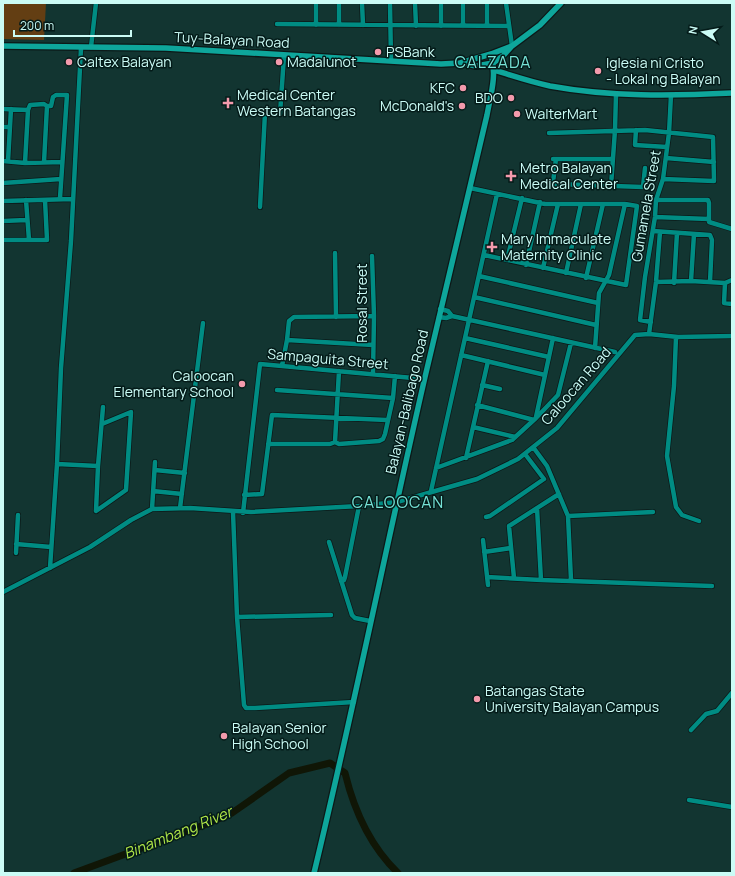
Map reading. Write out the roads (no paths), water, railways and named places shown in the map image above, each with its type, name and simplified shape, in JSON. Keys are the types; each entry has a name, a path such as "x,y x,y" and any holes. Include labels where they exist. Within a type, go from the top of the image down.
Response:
{"main road":[{"path":"494,63 512,46 540,25 561,3"},
{"name":"Tuy-Balayan Road","path":"3,46 166,48 284,56 391,60 430,64 460,63 476,66 494,63"},
{"name":"Tuy-Balayan Road","path":"460,63 512,46"},
{"name":"Balayan-Balibago Road","path":"314,873 354,702 370,621 424,379 470,188 492,87 494,63 491,54"},
{"path":"494,70 549,86 587,92 671,95 732,93"}],"street":[{"path":"91,47 96,3"},
{"path":"316,3 316,25"},
{"path":"339,3 339,25"},
{"path":"362,3 363,25"},
{"path":"390,3 391,60"},
{"path":"416,3 416,26"},
{"path":"441,3 441,26"},
{"path":"463,3 463,26"},
{"path":"487,3 487,26"},
{"path":"506,3 512,46"},
{"path":"277,24 509,26"},
{"path":"50,568 57,464 61,361 71,241 81,48"},
{"path":"260,207 265,113 280,114 284,56"},
{"path":"611,186 616,94"},
{"path":"25,163 28,110 30,105 44,104 46,106 51,106 53,97 56,95 67,95 60,198"},
{"name":"Gumamela Street","path":"651,322 640,320 648,256 655,217 656,200 663,179 666,158 671,95"},
{"path":"44,162 46,106"},
{"path":"3,109 28,110"},
{"path":"11,109 9,143 5,161 25,163 62,162"},
{"path":"3,127 9,127"},
{"path":"636,130 635,145 667,147"},
{"path":"549,132 636,130 713,137 714,181 663,179"},
{"path":"3,143 9,143"},
{"path":"666,158 714,162"},
{"path":"613,159 555,159 553,182 555,184 643,187 645,168"},
{"path":"3,182 61,179"},
{"path":"470,188 540,202 558,204 625,204 637,206 626,285 586,278 484,255"},
{"path":"432,491 497,194"},
{"path":"3,201 45,200 60,198 72,199"},
{"path":"507,260 522,198"},
{"path":"26,200 26,220 29,240"},
{"path":"3,240 47,240 45,200"},
{"path":"656,200 708,200 709,222 732,229"},
{"path":"526,265 540,202"},
{"path":"543,268 558,204"},
{"path":"566,273 581,204"},
{"path":"586,278 603,204"},
{"path":"595,348 599,293 609,275 625,204"},
{"path":"655,217 709,219"},
{"path":"3,221 26,220"},
{"path":"653,231 710,235 712,240 710,282"},
{"path":"649,334 656,282 660,232"},
{"path":"674,283 677,233"},
{"path":"691,282 694,234"},
{"path":"335,254 336,317"},
{"name":"Rosal Street","path":"372,256 374,316 373,374"},
{"path":"479,276 598,303"},
{"path":"656,282 725,283 732,280"},
{"path":"725,283 724,303 732,304"},
{"path":"474,297 596,325"},
{"path":"440,309 448,311 452,316"},
{"path":"282,366 289,321 294,317 374,316"},
{"path":"439,317 446,318 452,316 469,319 615,352"},
{"path":"180,508 203,322"},
{"name":"Caloocan Road","path":"152,509 180,508 243,512 359,506 397,502 477,478 518,460 557,428 635,335 649,334 676,337 732,336"},
{"path":"676,337 674,386 667,456 676,507 682,514 699,521"},
{"path":"465,338 549,357"},
{"path":"535,419 553,338"},
{"path":"287,340 373,345"},
{"path":"436,468 466,458 512,440 516,437 558,395 571,342"},
{"path":"461,355 545,375"},
{"path":"466,458 488,361"},
{"name":"Sampaguita Street","path":"243,512 260,364 424,379"},
{"path":"335,442 339,371"},
{"path":"268,444 330,444 335,442 339,444 379,441 383,439 393,398 395,376"},
{"path":"482,385 500,389"},
{"path":"277,390 393,398"},
{"path":"477,405 535,419"},
{"path":"102,424 130,412 126,490 96,511 98,466 102,424 104,407"},
{"path":"244,495 262,494 272,415 388,420"},
{"path":"473,427 516,437"},
{"path":"533,447 547,466 568,516 571,580"},
{"path":"486,517 490,516 544,478 525,454"},
{"path":"3,592 90,547 131,520 152,509 155,462"},
{"path":"57,464 98,466"},
{"path":"155,470 185,473"},
{"path":"153,491 182,494"},
{"path":"514,578 509,526 559,494"},
{"path":"341,581 344,580 345,577 359,506"},
{"path":"537,508 542,580"},
{"path":"232,512 237,617 244,705 246,708 354,702"},
{"path":"568,516 653,512"},
{"path":"16,553 18,515"},
{"path":"482,540 488,586"},
{"path":"329,542 352,615 354,618 370,621"},
{"path":"16,544 51,547"},
{"path":"484,552 511,548"},
{"path":"486,576 542,580 712,586"},
{"path":"237,617 331,615"},
{"path":"691,730 706,714 717,711 732,693"},
{"path":"689,800 732,807"}],"waterway":[{"name":"Binambang River","path":"74,873 204,825 232,813 289,773 330,763 345,773 353,801 365,827 380,852 398,873"}],"place":[{"name":"PSBank","path":"378,52"},
{"name":"Caltex Balayan","path":"69,62"},
{"name":"Madalunot","path":"279,62"},
{"name":"Iglesia ni Cristo - Lokal ng Balayan","path":"598,71"},
{"name":"KFC","path":"463,88"},
{"name":"BDO","path":"511,98"},
{"name":"Medical Center Western Batangas","path":"228,103"},
{"name":"McDonald's","path":"462,106"},
{"name":"WalterMart","path":"517,114"},
{"name":"Metro Balayan Medical Center","path":"511,176"},
{"name":"Mary Immaculate Maternity Clinic","path":"492,247"},
{"name":"Caloocan Elementary School","path":"242,384"},
{"name":"Batangas State University Balayan Campus","path":"477,699"},
{"name":"Balayan Senior High School","path":"224,736"}],"district":[{"name":"CALZADA","path":"493,62"},
{"name":"CALOOCAN","path":"398,502"}]}
